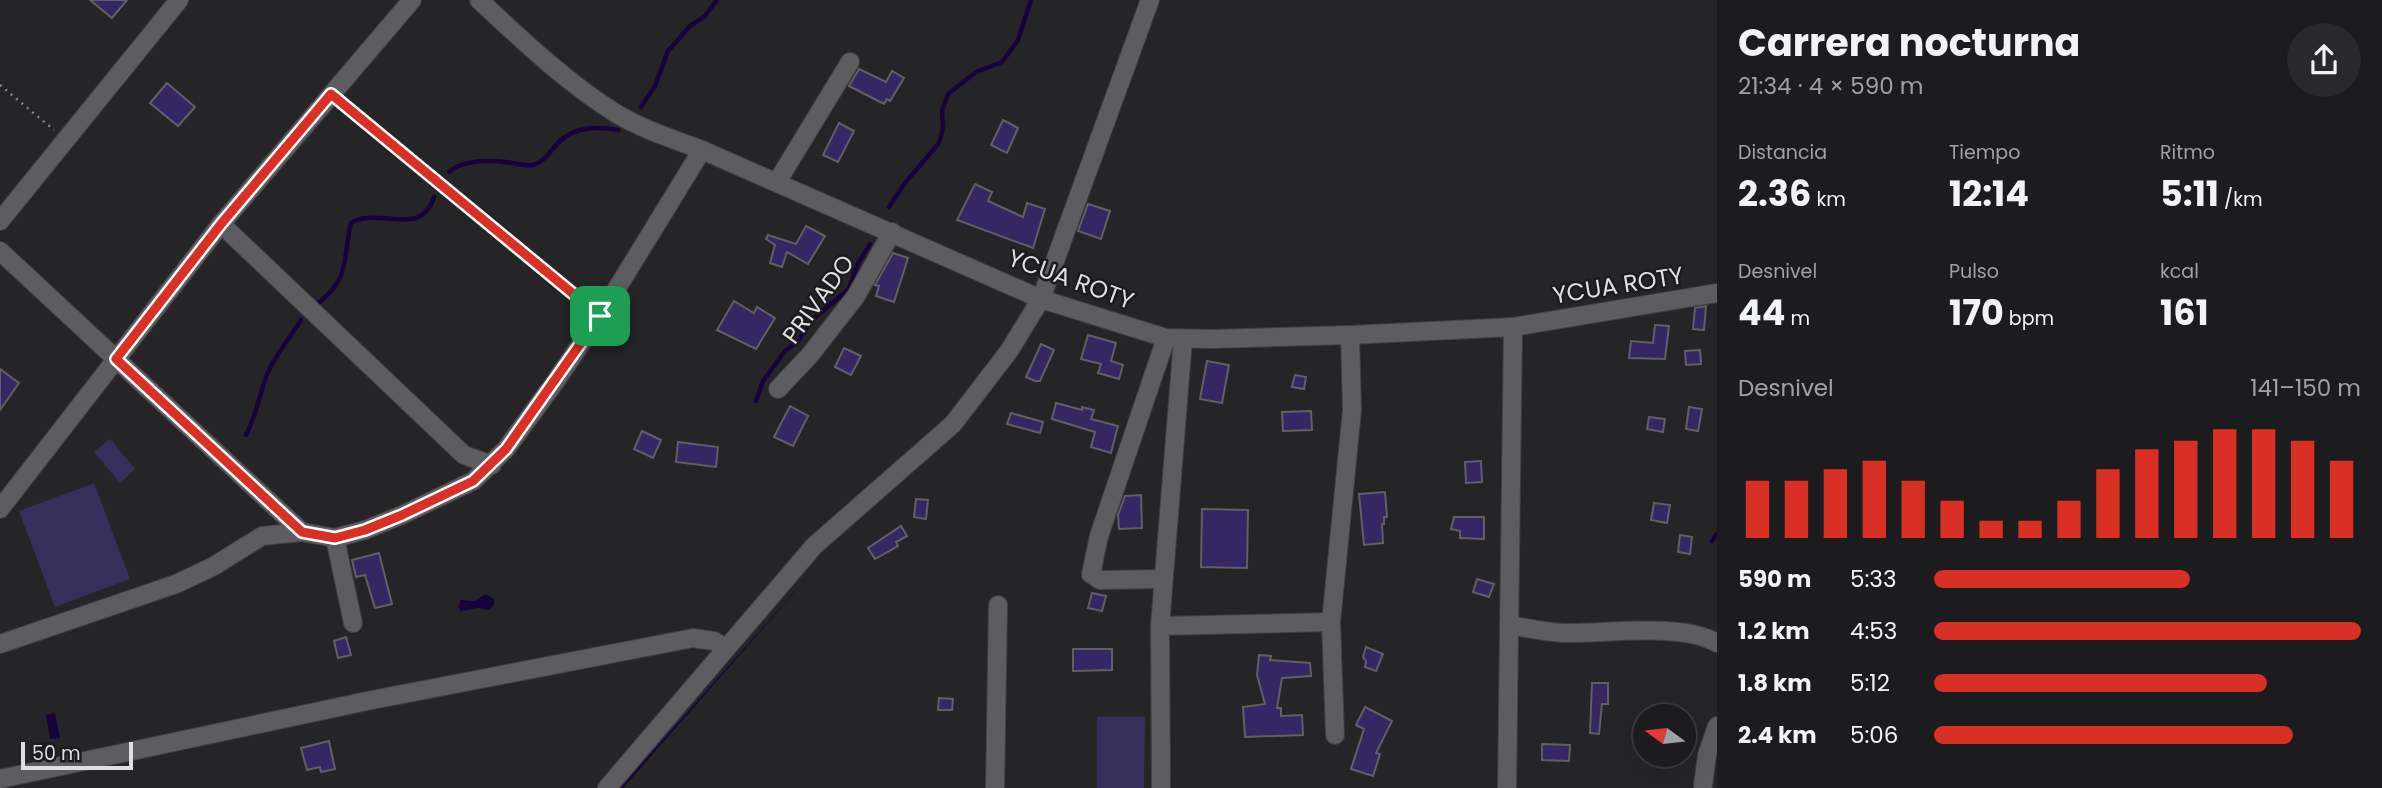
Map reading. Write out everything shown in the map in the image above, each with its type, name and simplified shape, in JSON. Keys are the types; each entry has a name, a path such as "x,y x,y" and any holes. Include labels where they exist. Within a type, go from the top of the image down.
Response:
{"street":[{"path":"0,221 179,0"},
{"path":"0,509 221,224 412,0"},
{"name":"YCUA ROTY","path":"479,0 576,86 619,114 656,133 777,182 1041,299 1175,338 1350,335 1513,327 1717,293"},
{"path":"607,788 814,546 953,424 989,381 1041,299 1150,0"},
{"path":"777,182 850,62"},
{"path":"0,644 176,584 214,566 262,536 302,532 335,538 365,530 402,515 473,481 492,465 531,416 600,316 702,150"},
{"path":"221,224 457,449 464,455 492,465"},
{"name":"PRIVADO","path":"778,388 810,355 856,296 892,232"},
{"path":"0,251 302,532"},
{"path":"1507,788 1513,327"},
{"path":"1335,735 1331,622 1352,410 1350,335"},
{"path":"1163,579 1100,580 1091,574 1099,536 1175,338"},
{"path":"1161,788 1160,626 1175,338"},
{"path":"335,538 353,623"},
{"path":"995,788 998,605"},
{"path":"1160,626 1331,622"},
{"path":"1509,625 1560,633 1633,631 1688,634 1717,643"},
{"path":"0,779 372,700 693,638 714,641 725,649"},
{"path":"1705,785 1707,755 1717,726"}],"path":[{"path":"0,85 66,140"},
{"path":"331,94 600,316"}],"shaded area":[{"path":"110,439 135,469 120,483 94,452"},
{"path":"94,483 130,579 55,607 19,511"},
{"path":"816,568 623,788 620,788"},
{"path":"486,594 494,599 494,605 489,610 478,608 461,611 458,607 461,600 474,601"},
{"path":"55,713 60,738 50,739 46,715"},
{"path":"1097,717 1145,717 1144,788 1097,788"}],"building":[{"path":"90,0 127,0 112,18"},
{"path":"859,69 886,82 892,71 904,78 890,101 887,99 884,104 849,86"},
{"path":"167,83 195,107 178,126 150,103"},
{"path":"1003,120 1018,128 1007,153 991,145"},
{"path":"839,123 854,131 838,162 823,155"},
{"path":"975,184 992,192 988,201 1023,217 1027,203 1045,209 1033,248 957,220"},
{"path":"1088,204 1110,211 1101,239 1078,231"},
{"path":"806,226 825,236 808,264 787,252 782,267 770,263 775,245 766,239 768,235 796,244"},
{"path":"893,253 908,258 894,302 876,296 879,286 875,285"},
{"path":"734,301 754,313 757,307 775,318 756,349 717,330"},
{"path":"1706,306 1704,330 1693,329 1695,308"},
{"path":"1655,325 1669,326 1665,359 1629,358 1631,341 1653,343"},
{"path":"1088,335 1116,343 1111,361 1123,365 1119,379 1098,373 1101,364 1081,359"},
{"path":"1041,344 1054,350 1040,381 1035,381 1026,377"},
{"path":"844,348 861,356 851,375 835,367"},
{"path":"1700,350 1701,364 1686,365 1685,351"},
{"path":"1207,361 1229,365 1222,403 1200,399"},
{"path":"0,369 19,383 0,410"},
{"path":"1295,375 1306,377 1304,389 1292,387"},
{"path":"1056,403 1082,410 1082,407 1094,410 1091,419 1118,426 1111,453 1091,447 1095,432 1052,419"},
{"path":"790,406 808,416 793,446 774,437"},
{"path":"1689,407 1702,409 1698,431 1686,429"},
{"path":"1311,411 1312,430 1283,431 1282,412"},
{"path":"1011,413 1043,422 1040,433 1007,424"},
{"path":"1649,417 1665,419 1663,432 1647,429"},
{"path":"642,431 661,440 653,458 634,449"},
{"path":"678,442 718,447 716,467 676,462"},
{"path":"1481,461 1482,482 1466,483 1465,462"},
{"path":"1385,492 1387,517 1384,517 1382,524 1383,543 1364,545 1359,494"},
{"path":"1141,495 1142,528 1119,529 1118,515 1125,496"},
{"path":"916,499 928,500 926,519 914,517"},
{"path":"1654,503 1670,505 1667,523 1651,520"},
{"path":"1202,509 1248,510 1247,568 1201,567"},
{"path":"1454,517 1484,517 1484,539 1460,538 1460,531 1451,529"},
{"path":"901,526 907,536 896,542 898,546 875,559 868,548"},
{"path":"1680,535 1692,537 1690,554 1678,552"},
{"path":"379,553 392,604 375,608 365,575 356,577 352,560"},
{"path":"1477,579 1494,584 1489,597 1473,592"},
{"path":"1092,593 1106,596 1102,611 1088,608"},
{"path":"346,637 351,655 338,658 334,641"},
{"path":"1366,647 1383,654 1376,671 1365,667 1366,661 1363,657"},
{"path":"1073,649 1112,649 1112,670 1073,671"},
{"path":"1259,655 1271,656 1270,660 1310,663 1311,676 1282,678 1277,708 1281,708 1281,716 1302,715 1303,735 1245,737 1243,707 1265,704 1257,675"},
{"path":"1592,683 1608,683 1608,704 1602,704 1599,734 1590,733"},
{"path":"939,698 953,699 952,710 938,710"},
{"path":"1365,707 1392,721 1376,753 1380,754 1373,776 1351,769 1364,729 1356,725"},
{"path":"329,741 335,769 321,772 320,767 307,770 301,748"},
{"path":"1542,744 1570,745 1569,761 1542,760"}],"waterway":[{"path":"641,107 655,86 668,51 690,26 704,17 717,0"},
{"path":"889,207 905,183 939,143 943,128 942,111 948,94 976,72 1002,62 1018,40 1031,0"},
{"path":"449,172 461,165 476,162 499,161 533,165 543,160 571,133 591,128 618,130"},
{"path":"314,306 326,297 340,279 351,223 362,219 409,219 419,216 428,209 434,197"},
{"path":"756,401 763,381 785,351 797,342 812,320 849,289 857,265 870,244"},
{"path":"246,435 269,369 301,320"},
{"path":"1712,541 1717,534"}],"route":[{"path":"331,94 600,316 506,449 473,481 402,515 365,530 335,538 302,532 116,359 221,224 331,94"}]}
